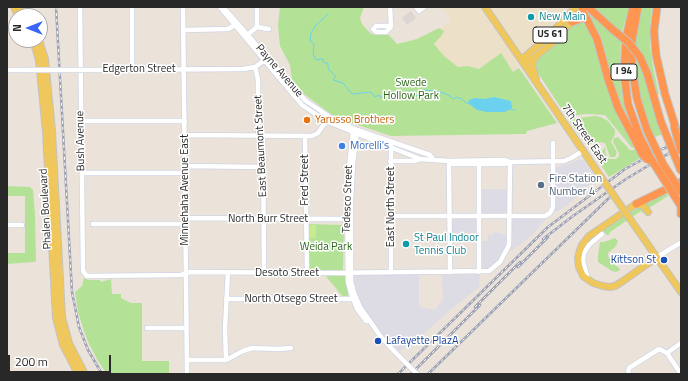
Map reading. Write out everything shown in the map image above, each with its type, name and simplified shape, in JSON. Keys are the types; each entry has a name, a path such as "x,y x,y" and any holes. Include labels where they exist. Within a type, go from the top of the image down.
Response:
{"highway":[{"name":"I 94","path":"633,7 626,38 624,73 628,104 636,137"},
{"path":"638,7 632,40 632,66 637,99 647,130 663,164 681,192"},
{"path":"657,7 654,31 656,55 681,151"},
{"path":"582,8 599,45 616,102 636,137 642,154 657,170 681,206 681,214"},
{"path":"582,8 629,43 640,57 647,73 661,122 681,171"},
{"path":"572,22 583,18 587,19 590,25"},
{"path":"674,126 681,141"},
{"path":"636,204 681,182"}],"main road":[{"name":"7th Street East","path":"485,7 681,292"},
{"name":"US 61","path":"523,62 548,37 582,8"},
{"name":"US 61","path":"523,62 535,57 552,43 572,22 582,8"},
{"name":"Phalen Boulevard","path":"35,48 39,60 46,132 56,318 63,345 76,371 85,374"},
{"name":"Phalen Boulevard","path":"42,48 45,59 52,131 62,317 76,371"},
{"path":"535,57 532,66 539,86"},
{"path":"648,212 644,206 636,204 589,236 582,245 578,258 579,267 584,276 593,283 603,286 615,286 657,257"}],"street":[{"name":"Bush Avenue","path":"80,7 83,271 85,275"},
{"path":"132,7 132,69"},
{"name":"Minnehaha Avenue East","path":"183,7 187,374"},
{"name":"Payne Avenue","path":"222,7 235,25 247,36"},
{"name":"Payne Avenue","path":"222,7 266,60 302,98 327,119 420,159 449,161 505,160 510,162"},
{"path":"247,36 257,27 257,7"},
{"path":"390,7 391,26"},
{"path":"417,9 424,7"},
{"path":"184,30 228,29 235,25"},
{"path":"257,27 269,29"},
{"name":"Edgerton Street","path":"7,70 243,69 255,67 266,60"},
{"name":"East Beaumont Street","path":"255,67 258,80 258,131 263,139 264,272"},
{"path":"185,135 305,136 316,134 327,119"},
{"path":"81,121 185,121"},
{"name":"Payne Avenue","path":"355,131 392,141 430,155 433,159"},
{"name":"Tedesco Street","path":"355,131 349,219 349,273 352,293 354,299 381,338 417,374"},
{"name":"Fred Street","path":"305,136 307,273"},
{"name":"East North Street","path":"391,272 390,147 392,141"},
{"path":"391,216 545,216 553,209 553,143"},
{"name":"Payne Avenue","path":"449,161 453,164 505,164 510,162 554,161 569,159 583,151"},
{"name":"Payne Avenue","path":"390,161 415,161 420,159"},
{"path":"449,161 450,272"},
{"path":"509,216 510,162"},
{"path":"479,164 479,272"},
{"path":"185,166 263,167"},
{"path":"82,173 185,173"},
{"name":"Desoto Street","path":"85,275 181,275 190,272 349,273 489,271 500,262 509,248 509,216"},
{"name":"North Burr Street","path":"186,218 349,219"},
{"path":"93,224 186,224"},
{"path":"7,225 22,225"},
{"path":"588,279 583,261 584,253 589,245 602,234"},
{"path":"657,257 680,243"},
{"path":"226,360 225,329 228,272"},
{"name":"North Otsego Street","path":"226,299 354,299"},
{"path":"147,328 186,328"},
{"path":"667,353 681,343"},
{"path":"187,360 226,360 239,352 252,348 291,348"},
{"path":"628,374 629,368 659,349 667,353 681,374"}],"shaded area":[{"path":"441,7 572,7 540,42 515,60 519,68 506,77 468,66 458,67 438,50 430,37 451,21"},
{"path":"411,11 416,18 407,25 402,18"},
{"path":"580,159 584,161 597,179 557,212 555,210 556,168"},
{"path":"480,189 507,189 507,211 505,213 481,214"},
{"path":"513,218 547,218 531,236 511,251 511,221"},
{"path":"454,219 477,219 478,233 452,233 452,221"},
{"path":"493,232 507,235 507,249 491,269 480,269 480,241 488,241 488,235 493,235"},
{"path":"480,274 479,287 450,310 417,340 399,351 386,338 362,306 353,278 355,275 419,275 419,307 435,310 443,299 442,275"}],"green space":[{"name":"Swede Hollow Park","path":"280,7 364,7 360,18 362,24 371,34 389,35 397,44 417,39 439,28 444,31 434,44 444,56 458,67 468,66 479,69 501,53 513,72 519,68 557,123 527,131 526,134 391,136 346,121 332,115 304,94 292,79 290,65 280,46 278,26"},
{"path":"592,7 629,7 622,32 619,31"},
{"path":"640,7 652,7 650,46 659,94 655,95 640,52 634,44"},
{"path":"586,10 621,39 620,77 623,101 629,122 627,123 617,96 599,36 593,22 585,11"},
{"path":"581,21 587,23 590,29 635,146 632,148 605,115 588,114 568,116 536,70 536,60 572,25"},
{"path":"634,53 641,65 663,134 652,138 644,115 635,75"},
{"path":"595,116 601,117 608,121 615,130 615,134 611,142 617,152 615,157 610,157 605,143 598,142 587,145 568,119"},
{"path":"618,137 630,150 637,150 642,157 609,177 590,149 593,148 592,149 600,161 606,158 602,151 605,147 606,155 609,159 616,159 619,156 619,153 613,142 614,138"},
{"path":"7,186 30,187 33,190 36,261 34,262 7,264 7,253 25,253 25,196 7,196"},
{"path":"666,192 668,196 649,208 645,204"},
{"path":"639,207 644,210 642,214 641,211 610,232 609,235 601,231"},
{"name":"Weida Park","path":"307,224 344,225 343,271 308,270"},
{"path":"309,225 316,225 316,238 309,238"},
{"path":"615,238 618,241 617,244 608,253 608,256 612,263 620,270 616,272 598,262 600,242"},
{"path":"324,274 346,276 348,296 344,298"},
{"path":"84,278 88,280 100,280 101,282 111,279 112,294 121,294 121,298 131,303 142,303 142,361 169,361 169,374 107,374 89,344 78,312 75,292 82,286"}],"water":[{"path":"494,97 511,101 512,108 505,112 487,112 477,110 468,103 469,100 475,98 485,99"}],"waterway":[{"path":"328,14 316,25 311,33 310,41 314,44 313,54 316,60 323,59 324,63 328,63 328,69 336,76 333,80 343,83 352,94 371,92 375,97 379,95 381,98 384,93 392,93 398,96 410,91 417,96 421,90 436,91 446,94 454,99 457,97 466,103 469,103"},
{"path":"509,109 515,110"}],"railway":[{"path":"56,7 72,292 79,327 88,350 102,374"},
{"path":"398,374 548,227 625,169 662,149 681,142"},
{"path":"543,239 626,179 666,155 681,148"},
{"path":"428,374 611,196"},
{"path":"518,267 548,237"},
{"path":"475,307 520,262"},
{"path":"411,374 480,305"}],"place":[{"name":"New Main","path":"531,17"},
{"name":"Yarusso Brothers","path":"307,120"},
{"name":"Morelli's","path":"342,146"},
{"name":"Fire Station Number 4","path":"541,185"},
{"name":"St Paul Indoor Tennis Club","path":"406,244"},
{"name":"Kittson St","path":"664,260"},
{"name":"Lafayette PlazA","path":"378,341"}]}
